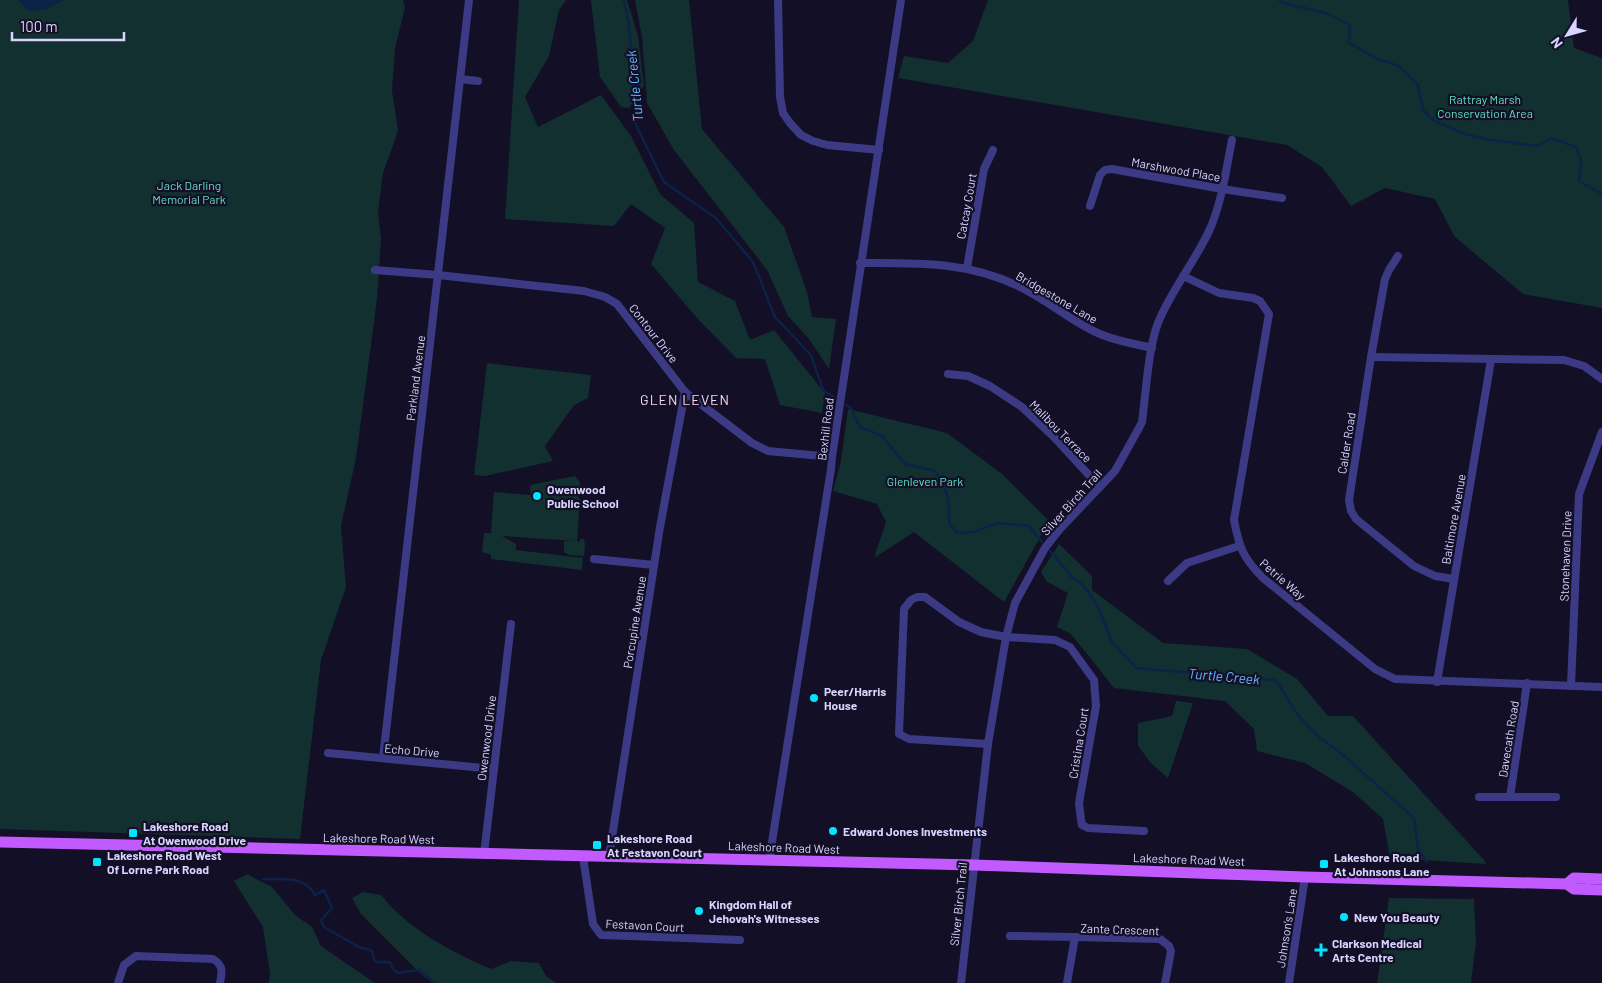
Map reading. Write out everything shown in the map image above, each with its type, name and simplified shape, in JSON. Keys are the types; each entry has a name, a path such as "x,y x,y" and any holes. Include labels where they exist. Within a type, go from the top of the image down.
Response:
{"main road":[{"name":"Lakeshore Road West","path":"0,842 609,858 974,865 1567,884 1574,890 1602,890"},
{"name":"Lakeshore Road West","path":"1567,884 1574,878 1602,879"}],"street":[{"name":"Parkland Avenue","path":"383,758 470,0"},
{"path":"778,0 780,97 783,113 790,124 801,135 827,145 879,150"},
{"name":"Bexhill Road","path":"768,861 828,488 860,263 901,0"},
{"path":"460,79 478,80"},
{"name":"Silver Birch Trail","path":"961,983 988,744 1006,637 1015,604 1039,558 1059,530 1115,471 1142,422 1157,324 1172,294 1209,231 1218,207 1232,140"},
{"name":"Catcay Court","path":"967,268 984,169 993,150"},
{"name":"Marshwood Place","path":"1090,206 1100,175 1105,170 1112,169 1282,198"},
{"name":"Calder Road","path":"1398,256 1389,270 1386,280 1371,357 1349,492 1351,511 1356,519 1414,566 1436,576 1454,579"},
{"name":"Bridgestone Lane","path":"860,263 921,264 967,268 1017,285 1055,306 1071,319 1101,335 1152,348"},
{"name":"Contour Drive","path":"375,270 438,275 584,292 604,297 617,304 685,392 760,448 768,451 832,457"},
{"name":"Petrie Way","path":"1184,276 1220,293 1260,301 1268,314 1234,520 1239,546 1250,565 1262,578 1375,669 1395,680 1602,687"},
{"path":"1371,357 1564,360 1584,366 1602,379"},
{"name":"Baltimore Avenue","path":"1437,682 1491,360"},
{"name":"Malibou Terrace","path":"948,374 968,376 975,379 990,386 1022,407 1054,437 1100,486"},
{"name":"Porcupine Avenue","path":"609,858 654,565 685,392"},
{"name":"Stonehaven Drive","path":"1571,686 1579,494 1602,432"},
{"path":"1168,581 1187,563 1239,546"},
{"path":"594,559 654,565"},
{"path":"988,744 909,739 903,738 899,734 904,609 910,600 917,597 926,598 959,622 981,632 1006,637"},
{"name":"Owenwood Drive","path":"484,854 511,624"},
{"name":"Cristina Court","path":"1006,637 1055,640 1070,647 1085,665 1094,680 1096,706 1079,803 1082,825 1088,828 1144,831"},
{"name":"Davecath Road","path":"1510,797 1528,684"},
{"name":"Echo Drive","path":"328,753 494,769"},
{"path":"1479,797 1556,797"},
{"name":"Festavon Court","path":"583,857 593,924 601,935 740,940"},
{"name":"Johnson's Lane","path":"1289,983 1305,877"},
{"path":"1010,936 1075,937"},
{"name":"Zante Crescent","path":"1067,983 1075,937 1160,940 1169,946 1172,951 1165,983"},
{"path":"118,983 124,964 136,956 213,959 222,968 220,983"}],"green space":[{"name":"Jack Darling Memorial Park","path":"0,0 19,0 30,11 46,9 64,0 403,0 405,7 395,49 392,91 398,131 383,173 378,212 381,240 377,299 356,458 341,526 346,587 321,660 300,839 0,829"},
{"path":"519,0 566,0 559,10 549,56 525,97 538,127 601,95 631,136 660,194 694,223 698,282 735,301 750,340 774,330 825,393 822,413 780,405 765,359 736,358 697,318 651,264 665,228 631,204 614,226 505,219"},
{"path":"591,0 627,0 638,36 644,86 629,108 621,107 600,77"},
{"path":"635,0 689,0 702,129 784,227 807,292 812,317 836,319 829,369 809,339 788,316 767,270 674,150 647,103 642,37"},
{"name":"Rattray Marsh Conservation Area","path":"988,0 1568,0 1574,48 1602,58 1602,308 1523,294 1454,236 1435,199 1385,188 1351,206 1322,167 1287,145 898,78 904,56 948,63 973,41"},
{"path":"487,363 591,375 588,398 574,405 545,446 553,461 485,476 474,475"},
{"name":"Glenleven Park","path":"848,409 947,433 1002,474 1049,521 1004,602 914,532 874,558 886,522 877,504 833,491 841,461"},
{"path":"575,476 580,482 577,541 580,542 580,539 584,539 584,556 569,555 564,552 564,541 576,541 502,536 516,544 516,550 583,558 582,570 491,559 491,555 482,552 484,533 491,533 494,492 531,495 530,485"},
{"path":"1059,544 1092,576 1092,590 1163,643 1247,649 1297,679 1328,716 1353,716 1486,864 1390,858 1383,819 1353,792 1305,763 1257,751 1254,729 1225,701 1114,688 1071,634 1057,627 1068,593 1047,582 1041,572"},
{"path":"1176,701 1193,703 1168,778 1151,763 1138,746 1138,723 1172,716"},
{"path":"247,874 272,887 295,915 312,927 321,946 375,983 269,983 270,974 263,927 234,881"},
{"path":"363,892 381,895 404,919 417,929 446,947 476,962 491,969 511,961 539,963 546,976 556,983 436,983 424,977 361,914 352,898"},
{"path":"1389,898 1474,899 1476,942 1471,983 1377,983"}],"water":[{"path":"19,0 64,0 46,9 30,11"}],"waterway":[{"name":"Turtle Creek","path":"624,0 629,25 634,79 635,123 664,182 716,218 753,262 775,317 811,355 823,390 835,398"},
{"path":"1279,0 1283,3 1326,13 1350,25 1349,43 1378,59 1399,66 1418,85 1423,110 1433,120 1465,134 1490,140 1537,146 1551,138 1576,147 1581,160 1579,181 1602,194"},
{"name":"Turtle Creek","path":"846,405 851,408 860,427 882,436 905,464 935,471 943,484 947,496 949,523 957,533 973,532 998,523 1029,526 1042,542"},
{"name":"Turtle Creek","path":"1050,551 1073,578 1084,586 1098,607 1112,642 1136,668 1276,680 1297,714 1320,738 1342,754 1414,818 1418,849 1427,862"},
{"path":"263,879 299,881 311,889 315,895 324,890 332,908 321,920 324,927 357,946 372,951 377,962 390,962 393,969 398,973 419,970 432,983"}],"place":[{"name":"Owenwood Public School","path":"537,496"},
{"name":"Peer/Harris House","path":"814,698"},
{"name":"Edward Jones Investments","path":"833,831"},
{"name":"Lakeshore Road At Owenwood Drive","path":"133,833"},
{"name":"Lakeshore Road At Festavon Court","path":"597,845"},
{"name":"Lakeshore Road West Of Lorne Park Road","path":"97,862"},
{"name":"Lakeshore Road At Johnsons Lane","path":"1324,864"},
{"name":"Kingdom Hall of Jehovah's Witnesses","path":"699,911"},
{"name":"New You Beauty","path":"1344,917"},
{"name":"Clarkson Medical Arts Centre","path":"1321,950"}],"district":[{"name":"GLEN LEVEN","path":"685,399"}]}
